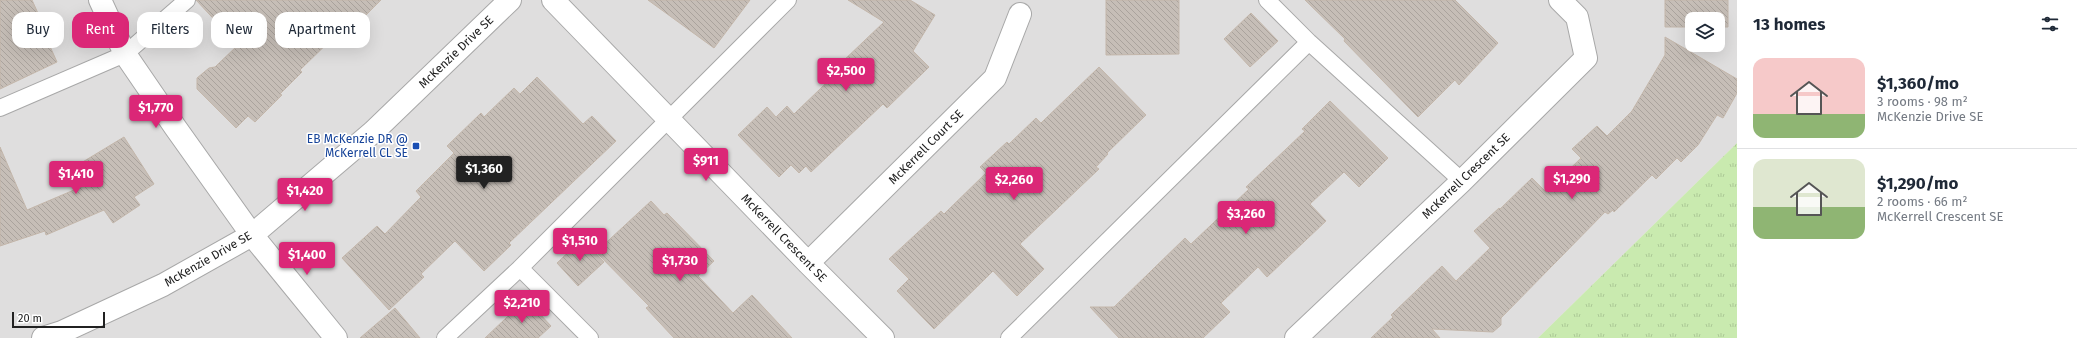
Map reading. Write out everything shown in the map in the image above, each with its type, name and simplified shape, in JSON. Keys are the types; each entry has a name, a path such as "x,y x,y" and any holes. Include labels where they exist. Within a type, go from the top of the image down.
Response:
{"street":[{"path":"100,0 126,54 252,235 336,338"},
{"name":"McKenzie Drive SE","path":"43,338 62,332 163,285 252,235 373,132 510,0"},
{"name":"McKerrell Crescent SE","path":"553,0 808,264 883,338"},
{"name":"McKerrell Crescent SE","path":"1296,338 1462,181 1586,58 1577,17 1560,0"},
{"name":"McKerrell Court SE","path":"808,264 995,78 1020,14"}],"lane":[{"path":"0,108 126,54 188,0"},
{"path":"445,338 520,268 668,118 788,0"},
{"path":"1267,0 1309,42 1462,181"},
{"path":"1009,338 1309,42"},
{"path":"520,268 590,338"}],"shaded area":[{"path":"0,0 1737,0 1737,143 1538,338 0,338"}],"green space":[{"path":"1737,143 1737,338 1538,338"}],"building":[{"path":"0,0 32,0 37,12 12,12 12,48 51,48 57,62 0,89"},
{"path":"196,0 381,0 369,12 275,12 275,48 323,48 300,70 302,72 255,122 248,116 236,128 197,89 197,78 209,68 215,67 235,48 267,48 267,12 211,12 211,16"},
{"path":"648,0 750,0 714,48"},
{"path":"848,0 910,0 935,15 913,51 929,67 887,108 883,104 811,172 806,166 799,173 791,165 779,177 738,135 767,107 776,117 787,106 794,114 845,65 842,62 884,22"},
{"path":"1106,0 1179,0 1179,54 1106,55"},
{"path":"1305,0 1455,0 1498,43 1459,85 1455,80 1418,117 1344,41 1345,39"},
{"path":"1665,0 1728,0 1728,27 1725,27 1725,12 1685,12 1685,27 1665,27"},
{"path":"1251,13 1278,41 1250,67 1224,39"},
{"path":"1665,37 1685,49 1685,52 1691,52 1737,79 1737,93 1723,118 1717,115 1698,145 1681,162 1677,158 1656,179 1652,175 1614,212 1613,210 1608,214 1605,212 1501,318 1501,325 1493,332 1432,329 1440,338 1371,338 1393,317 1391,315 1442,266 1456,281 1490,248 1474,231 1499,208 1500,209 1532,178 1546,192 1581,158 1572,149 1597,126 1607,136 1632,111 1665,55"},
{"path":"1099,67 1146,115 1107,153 1108,154 1096,167 1099,169 1020,244 1044,269 1017,296 993,271 934,329 897,291 909,279 889,259 941,211 944,214 986,173 980,167 1007,142 1009,144 1036,118 1041,123"},
{"path":"537,77 583,124 592,116 616,141 509,243 511,245 484,271 455,241 421,274 424,277 389,310 342,258 377,226 385,234 421,197 416,191 454,153 447,146 481,113 484,117 514,88 520,94"},
{"path":"1330,101 1388,158 1359,187 1344,172 1310,204 1326,221 1267,277 1258,267 1221,303 1230,312 1203,338 1119,338 1090,307 1114,307 1185,238 1191,244 1249,189 1246,187 1305,131 1302,129"},
{"path":"124,137 154,184 134,197 140,205 113,223 104,210 46,235 45,231 0,246 0,147 27,210 88,184 76,166"},
{"path":"651,201 664,215 667,213 714,261 698,276 733,313 752,295 792,338 674,338 646,308 649,306 596,252"},
{"path":"582,239 604,262 578,286 557,263"},
{"path":"526,299 551,326 538,338 485,338"},
{"path":"395,308 420,338 360,338"}],"place":[{"name":"EB McKenzie DR @ McKerrell CL SE","path":"416,146"}]}
